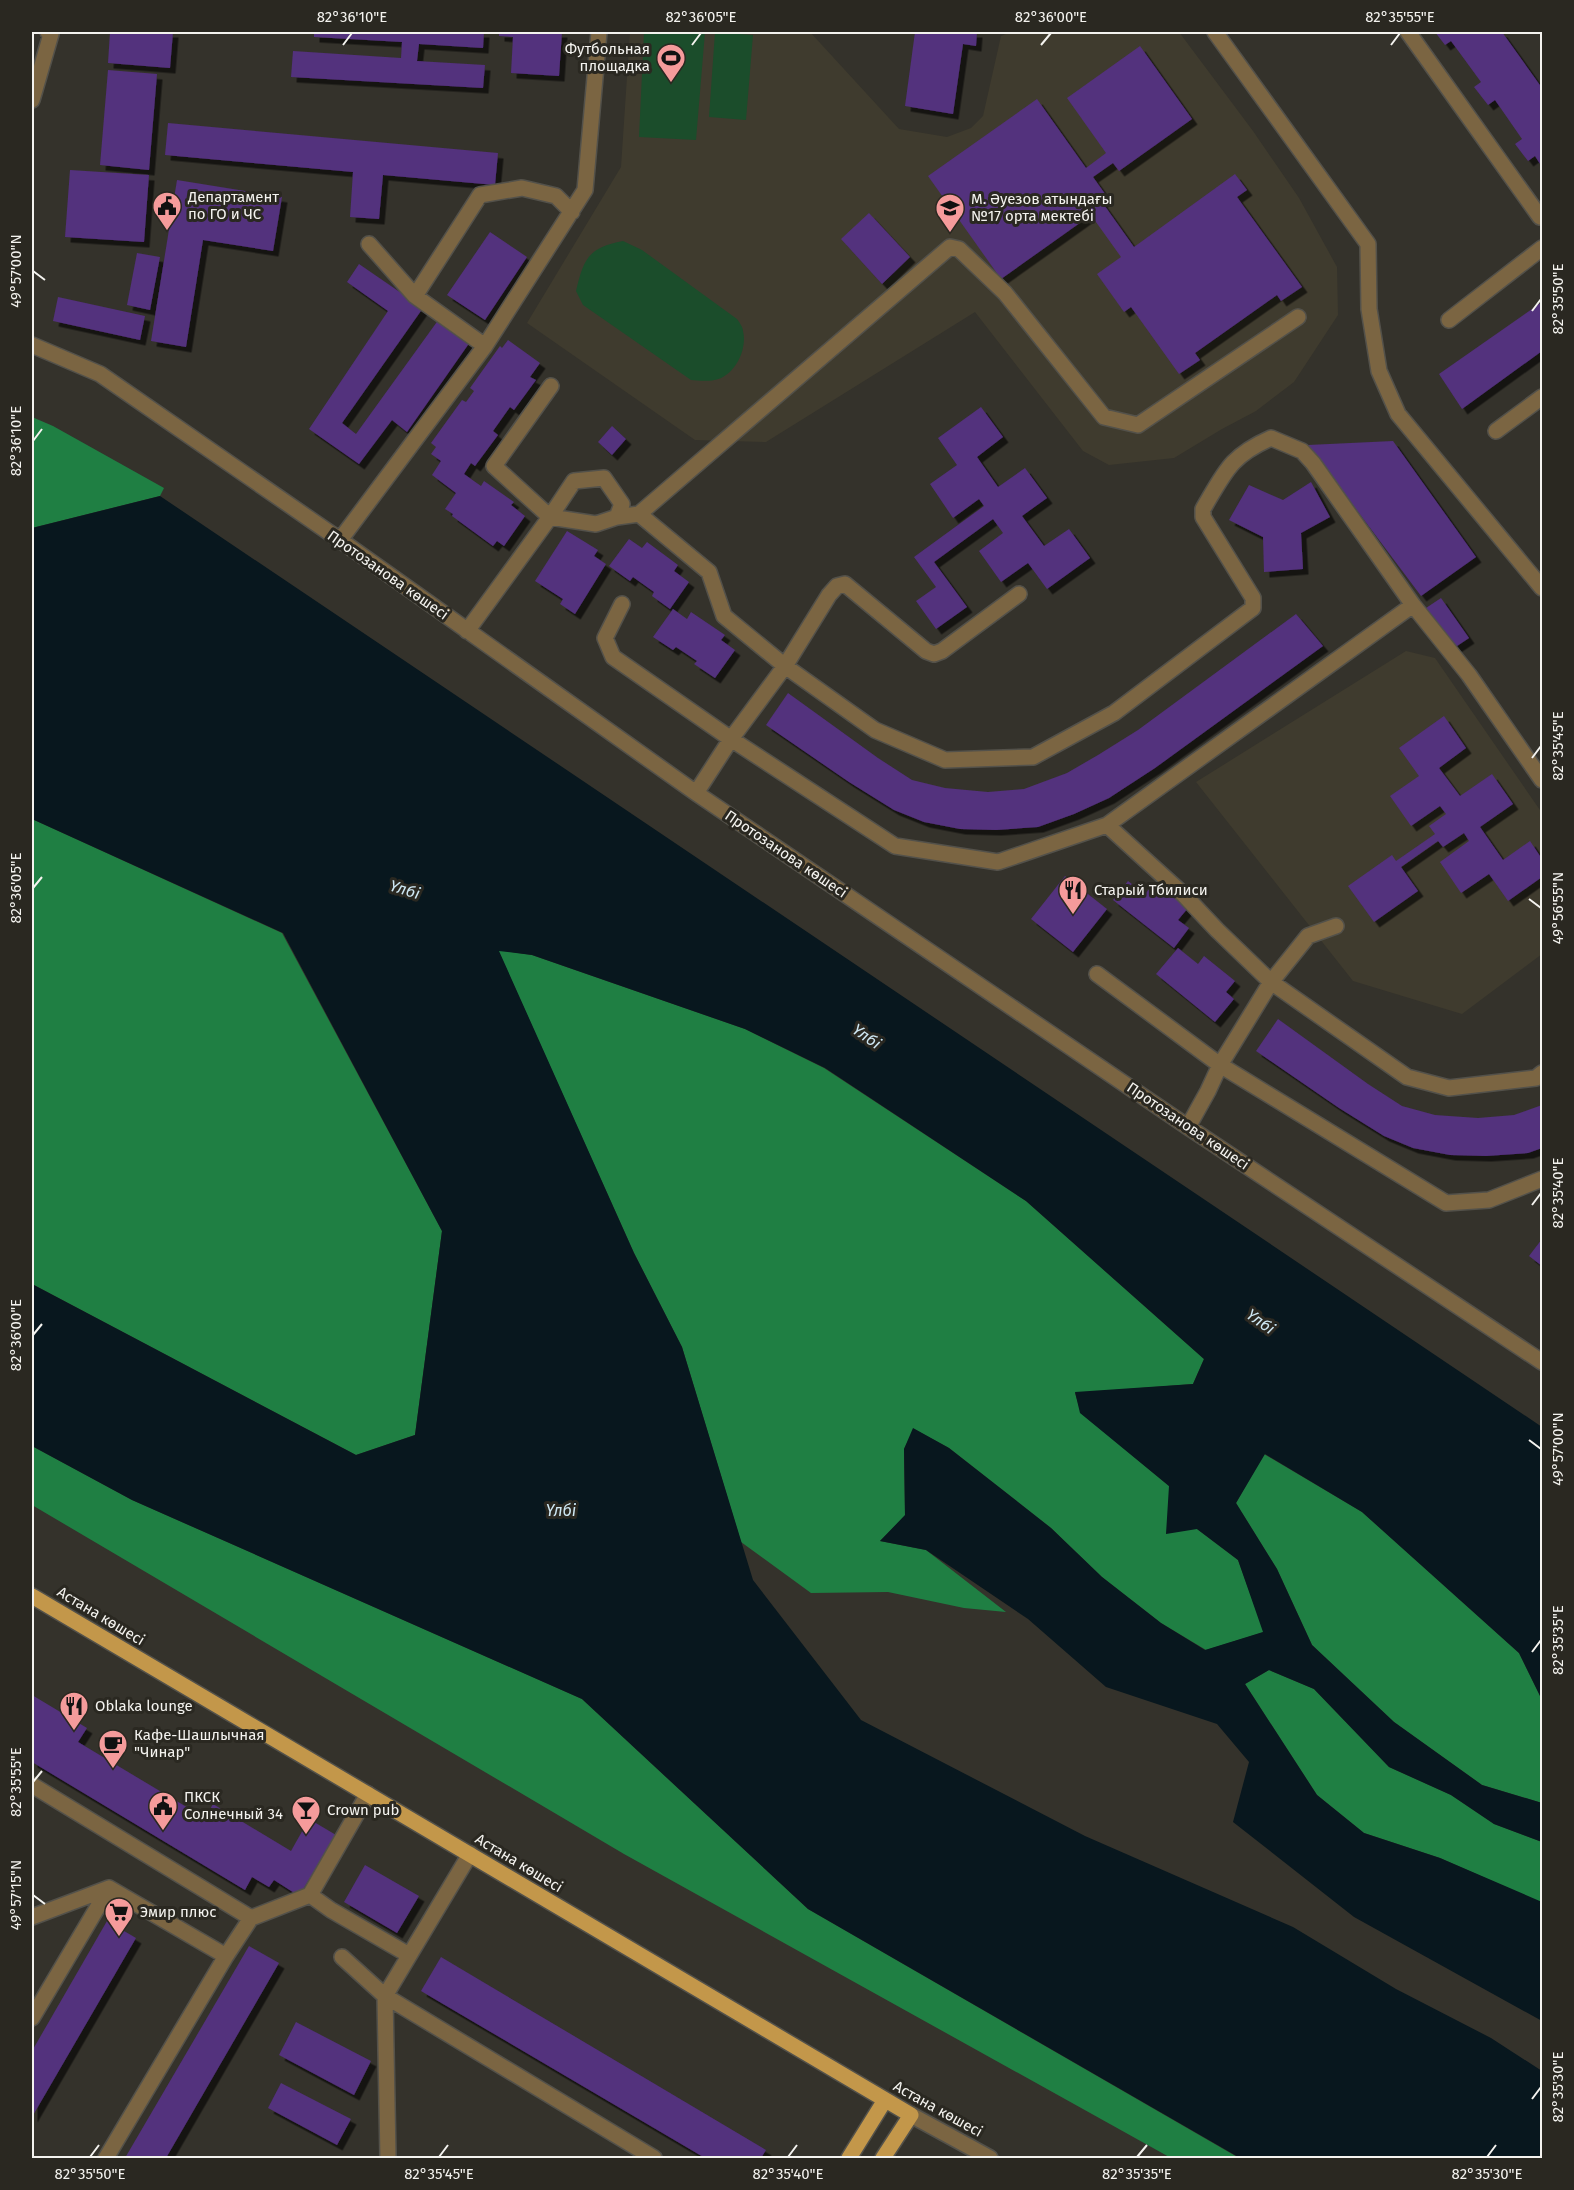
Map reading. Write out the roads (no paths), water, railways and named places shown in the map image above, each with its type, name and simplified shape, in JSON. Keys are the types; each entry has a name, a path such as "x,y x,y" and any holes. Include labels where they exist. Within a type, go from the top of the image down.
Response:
{"main road":[{"name":"Астана көшесі","path":"32,1596 911,2115"},
{"path":"849,2158 885,2100"},
{"path":"883,2158 911,2115"}],"street":[{"path":"32,100 51,34 48,32"},
{"path":"340,540 485,346 585,190 599,32"},
{"path":"1215,32 1368,244 1369,309 1379,371 1398,414 1542,588"},
{"path":"1407,32 1540,217 1542,215"},
{"path":"415,296 480,195 522,188 556,196 572,212"},
{"path":"369,244 415,296 485,346"},
{"path":"550,386 494,466 550,517 596,524 616,517 639,514 950,247 959,249 1005,293 1104,417 1138,425 1298,317"},
{"path":"1449,320 1542,248"},
{"name":"Протозанова көшесі","path":"32,345 100,374 340,540 696,793 1542,1362"},
{"path":"1496,430 1542,397"},
{"path":"639,514 709,572 724,616 784,666 874,730 945,760 1033,757 1114,713 1253,608 1253,598 1203,517 1203,509 1229,465 1250,448 1272,438 1302,451 1313,463 1413,604 1469,675 1542,780"},
{"path":"467,631 574,481 604,478 622,504 616,517"},
{"path":"696,793 837,586 845,584 926,651 934,654 942,651 1019,594"},
{"path":"622,604 605,638 613,657 731,739 895,846 998,862 1107,825 1413,604"},
{"path":"1107,825 1184,895 1271,982 1407,1077 1449,1088 1536,1078 1542,1073"},
{"path":"1188,1126 1220,1065 1271,982 1308,936 1336,926"},
{"path":"1097,974 1220,1065 1446,1203 1489,1200 1542,1179"},
{"path":"32,1785 251,1918"},
{"path":"106,2158 251,1918 310,1896 368,1794"},
{"path":"388,2158 385,1996 470,1854"},
{"path":"109,1888 226,1956"},
{"path":"32,1917 109,1888"},
{"path":"32,2018 109,1888"},
{"path":"310,1896 409,1955"},
{"path":"342,1957 385,1996 654,2158"},
{"name":"Астана көшесі","path":"911,2115 990,2158"}],"water":[{"name":"Үлбі","path":"160,496 1542,1427 1542,1700 1519,1653 1362,1512 1265,1454 1236,1503 1277,1569 1312,1645 1394,1722 1482,1785 1542,1803 1542,1842 1494,1824 1451,1795 1389,1767 1314,1689 1269,1670 1245,1684 1317,1795 1364,1833 1440,1858 1542,1902 1542,2021 1354,1917 1233,1822 1249,1762 1217,1724 1106,1687 1028,1619 926,1550 880,1541 905,1515 904,1449 913,1428 949,1448 1051,1528 1102,1577 1161,1623 1205,1650 1263,1632 1238,1560 1197,1529 1166,1534 1169,1486 1080,1413 1075,1392 1193,1384 1204,1359 1026,1201 825,1068 745,1029 532,955 499,951 634,1253 682,1347 753,1580 861,1720 1085,1836 1293,1927 1396,1989 1491,2038 1542,2071 1542,2158 1240,2158 808,1909 582,1699 132,1500 32,1446 32,1284 356,1455 415,1435 442,1231 283,933 32,819 32,528"}],"place":[{"name":"Футбольная площадка","path":"671,84"},
{"name":"Департамент по ГО и ЧС","path":"167,232"},
{"name":"М. Әуезов атындағы №17 орта мектебі","path":"950,234"},
{"name":"Старый Тбилиси","path":"1073,916"},
{"name":"Oblaka lounge","path":"74,1732"},
{"name":"Кафе-Шашлычная \"Чинар\"","path":"113,1770"},
{"name":"ПКСК Солнечный 34","path":"163,1832"},
{"name":"Crown pub","path":"306,1836"},
{"name":"Эмир плюс","path":"119,1938"}]}
